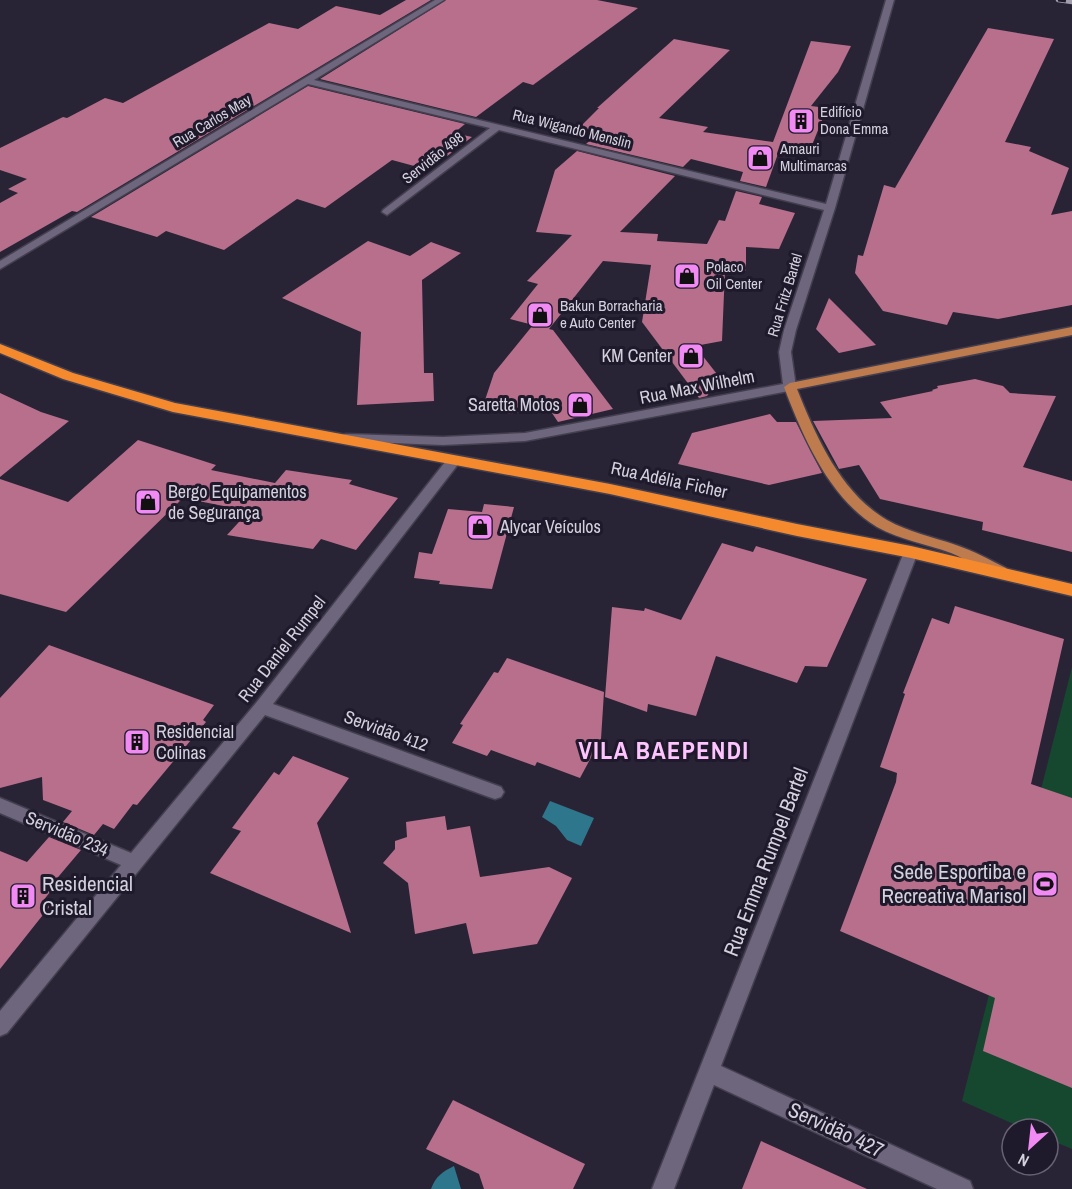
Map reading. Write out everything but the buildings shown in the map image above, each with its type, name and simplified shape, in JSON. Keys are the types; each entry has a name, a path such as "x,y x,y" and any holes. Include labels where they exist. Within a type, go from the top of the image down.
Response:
{"highway":[{"name":"Rua Adélia Ficher","path":"0,348 68,376 119,393 226,419 610,489 797,530 911,552 1072,590"}],"main road":[{"name":"Rua Max Wilhelm","path":"790,387 1072,331"},
{"name":"Rua Fritz Bartel","path":"790,387 799,410 830,468 863,509 880,522 921,540 964,553 1001,572"}],"street":[{"name":"Rua Carlos May","path":"0,266 440,0"},
{"name":"Rua Fritz Bartel","path":"790,387 785,352 790,330 830,208 890,0"},
{"name":"Rua Wigando Menslin","path":"307,81 830,208"},
{"name":"Servidão 498","path":"387,212 497,127"},
{"name":"Rua Max Wilhelm","path":"326,437 442,441 525,437 790,387"},
{"name":"Rua Daniel Rumpel","path":"0,1026 262,707 454,460"},
{"name":"Rua Emma Rumpel Bartel","path":"663,1189 911,552"},
{"name":"Servidão 412","path":"262,707 495,792"},
{"name":"Servidão 234","path":"0,805 134,862"},
{"name":"Servidão 427","path":"710,1072 962,1189"}],"green space":[{"name":"Sede Esportiba e Recreativa Marisol","path":"1072,667 1072,1149 1060,1144 1060,1117 1000,1118 962,1101"}],"water":[{"path":"550,801 594,818 581,846 567,840 556,826 542,817"},
{"path":"454,1166 461,1189 431,1189 440,1175"}],"railway":[{"path":"1058,0 1072,2"}],"place":[{"name":"Edifício Dona Emma","path":"801,121"},
{"name":"Amauri Multimarcas","path":"760,158"},
{"name":"Polaco Oil Center","path":"687,276"},
{"name":"Bakun Borracharia e Auto Center","path":"540,315"},
{"name":"KM Center","path":"691,356"},
{"name":"Saretta Motos","path":"580,405"},
{"name":"Bergo Equipamentos de Segurança","path":"148,502"},
{"name":"Alycar Veículos","path":"480,527"},
{"name":"Residencial Colinas","path":"137,742"},
{"name":"Sede Esportiba e Recreativa Marisol","path":"1045,884"},
{"name":"Residencial Cristal","path":"23,896"}],"district":[{"name":"VILA BAEPENDI","path":"664,751"}]}
